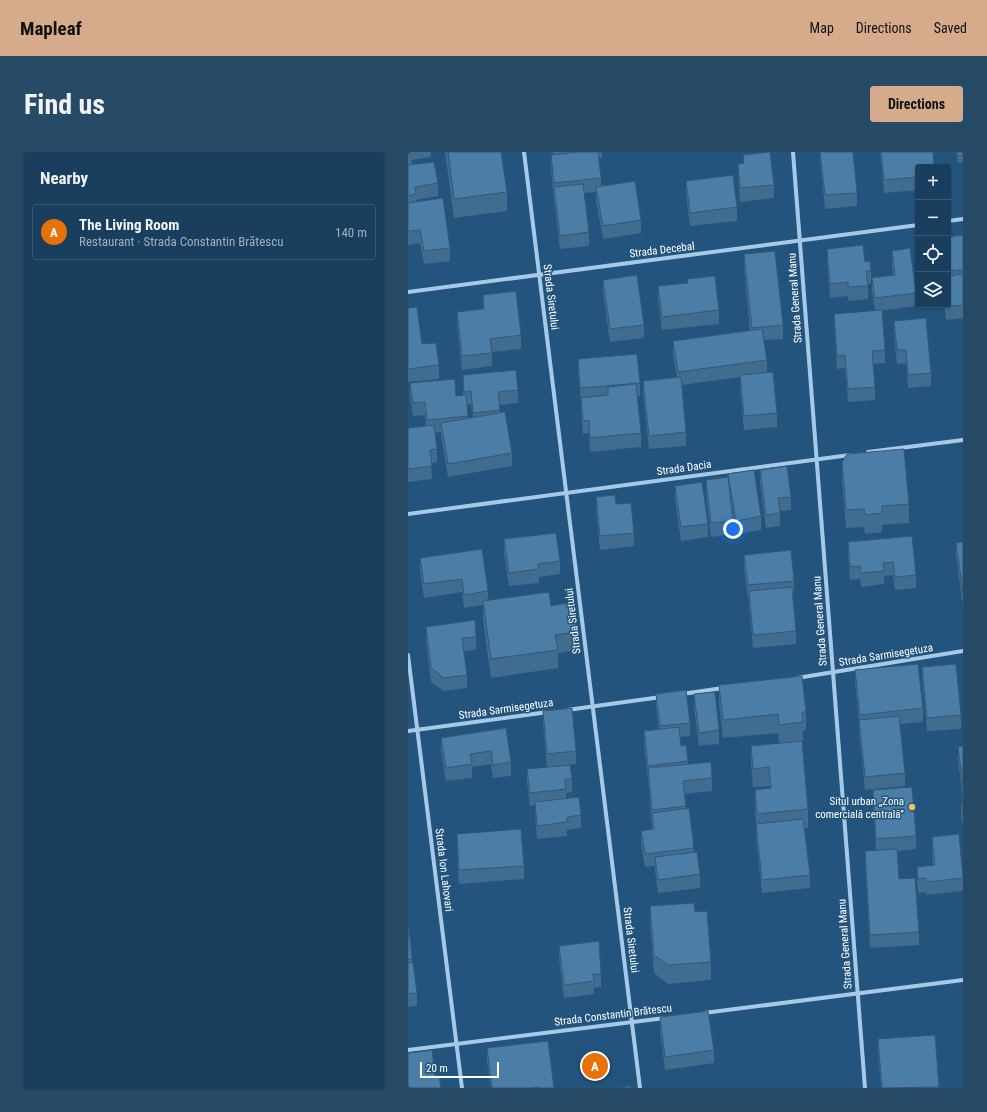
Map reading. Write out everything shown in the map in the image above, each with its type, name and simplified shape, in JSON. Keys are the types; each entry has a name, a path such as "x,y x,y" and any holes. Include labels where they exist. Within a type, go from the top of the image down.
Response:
{"street":[{"name":"Strada Siretului","path":"524,152 640,1088"},
{"name":"Strada General Manu","path":"793,152 865,1088"},
{"path":"951,221 963,220"},
{"name":"Strada Decebal","path":"408,292 915,225"},
{"path":"863,453 963,440"},
{"name":"Strada Dacia","path":"408,514 855,454"},
{"name":"Strada Sarmisegetuza","path":"794,678 963,652"},
{"name":"Strada Ion Lahovari","path":"408,655 462,1088"},
{"path":"678,694 724,688"},
{"name":"Strada Sarmisegetuza","path":"562,710 662,697"},
{"name":"Strada Sarmisegetuza","path":"408,731 554,711"},
{"path":"702,1013 963,980"},
{"name":"Strada Constantin Brătescu","path":"408,1050 671,1017"}],"building":[{"path":"448,152 501,152 507,192 454,199"},
{"path":"577,152 598,152 601,178 554,183 551,155"},
{"path":"770,152 774,185 740,188 738,164 744,163 743,155"},
{"path":"820,152 853,152 857,193 825,195"},
{"path":"881,152 933,152 934,164 915,164 915,177 884,180"},
{"path":"957,152 963,152 963,155 958,156"},
{"path":"434,162 438,183 415,187 416,194 408,196 408,165"},
{"path":"733,175 737,207 690,213 686,181"},
{"path":"635,181 641,220 603,226 596,187"},
{"path":"583,184 589,232 560,236 554,187"},
{"path":"443,198 450,248 424,251 420,230 408,231 408,203"},
{"path":"963,235 963,270 951,271 951,237"},
{"path":"863,245 865,262 870,261 871,271 866,271 868,286 848,287 848,282 830,284 827,249"},
{"path":"910,248 915,293 875,298 872,278 895,275 892,251"},
{"path":"775,251 783,325 752,328 744,254"},
{"path":"963,274 963,305 951,306 951,276"},
{"path":"637,275 644,325 610,329 603,280"},
{"path":"715,276 719,310 662,317 658,286 688,283 687,279"},
{"path":"516,291 521,335 490,339 492,353 462,356 457,312 484,309 483,295"},
{"path":"417,307 422,344 436,343 439,365 408,369 408,308"},
{"path":"882,310 885,350 872,351 875,387 848,389 845,355 837,356 834,314"},
{"path":"926,318 931,373 908,375 906,350 897,350 894,321"},
{"path":"762,329 767,360 678,372 673,341"},
{"path":"637,354 640,383 580,388 578,359"},
{"path":"516,370 518,390 498,392 500,410 473,413 471,391 464,392 463,375"},
{"path":"773,372 777,413 744,416 740,375"},
{"path":"681,377 686,432 649,436 643,381"},
{"path":"455,379 456,396 466,395 468,416 427,420 425,402 413,403 410,383"},
{"path":"636,384 641,433 590,438 589,420 583,421 581,398 608,395 608,387"},
{"path":"505,412 512,453 448,464 441,423"},
{"path":"434,425 437,449 430,450 432,466 408,469 408,428"},
{"path":"904,449 909,504 882,506 882,513 865,515 864,509 846,510 842,462 847,454"},
{"path":"787,466 791,497 778,498 780,513 766,515 760,470"},
{"path":"754,470 761,516 736,521 728,474"},
{"path":"728,477 733,521 711,523 706,480"},
{"path":"702,482 708,524 681,527 675,486"},
{"path":"615,495 616,504 631,503 634,533 600,536 596,497"},
{"path":"556,533 560,561 538,564 539,569 509,573 504,539"},
{"path":"912,536 916,575 895,577 893,562 883,563 884,571 861,573 860,566 850,567 848,542"},
{"path":"963,542 963,593 956,543"},
{"path":"482,549 488,591 464,595 462,579 424,584 420,558"},
{"path":"791,550 794,581 748,585 744,555"},
{"path":"792,587 796,631 753,635 749,591"},
{"path":"549,592 551,606 573,602 577,632 555,635 558,650 491,659 483,601"},
{"path":"475,620 476,637 462,638 467,675 444,678 431,668 426,627"},
{"path":"918,664 923,708 860,715 855,670"},
{"path":"956,664 961,715 927,718 922,667"},
{"path":"802,676 806,712 802,712 803,722 779,725 778,714 723,720 719,685"},
{"path":"686,690 690,723 660,726 656,694"},
{"path":"715,692 719,730 699,733 694,694"},
{"path":"572,708 576,751 547,754 543,711"},
{"path":"899,716 905,773 865,777 859,720"},
{"path":"679,727 681,746 686,745 688,761 648,766 644,731"},
{"path":"506,728 511,762 493,765 491,751 470,754 472,764 446,768 441,738"},
{"path":"802,741 808,809 757,814 755,790 771,788 769,767 753,769 751,746"},
{"path":"963,746 963,786 958,747"},
{"path":"711,762 712,778 683,781 686,806 652,810 648,768"},
{"path":"570,765 572,779 565,779 566,789 530,793 527,769"},
{"path":"912,787 916,836 876,839 873,790"},
{"path":"579,797 581,815 567,817 567,822 537,826 535,802"},
{"path":"961,802 963,802 963,814"},
{"path":"689,808 694,848 645,854 641,831 654,829 652,813"},
{"path":"803,819 810,875 762,880 756,824"},
{"path":"521,829 524,866 459,870 457,834"},
{"path":"959,834 963,878 926,882 926,878 918,879 917,867 935,865 932,837"},
{"path":"897,849 899,879 915,878 919,932 870,935 865,851"},
{"path":"697,852 700,874 658,880 655,857"},
{"path":"694,903 695,912 707,911 711,962 668,965 654,955 650,906"},
{"path":"408,936 410,936 412,959 408,960"},
{"path":"599,941 601,974 593,974 594,981 564,985 559,946"},
{"path":"413,962 417,993 408,994 408,963"},
{"path":"708,1011 714,1050 665,1057 660,1017"},
{"path":"935,1035 939,1087 882,1088 878,1039"},
{"path":"548,1041 554,1088 492,1088 487,1048"},
{"path":"432,1050 435,1077 439,1076 441,1088 408,1088 408,1053"},
{"path":"630,1086 631,1088 618,1088"}],"place":[{"name":"Situl urban „Zona comercială centrală”","path":"912,807"},
{"name":"The Living Room","path":"595,1066"}]}
